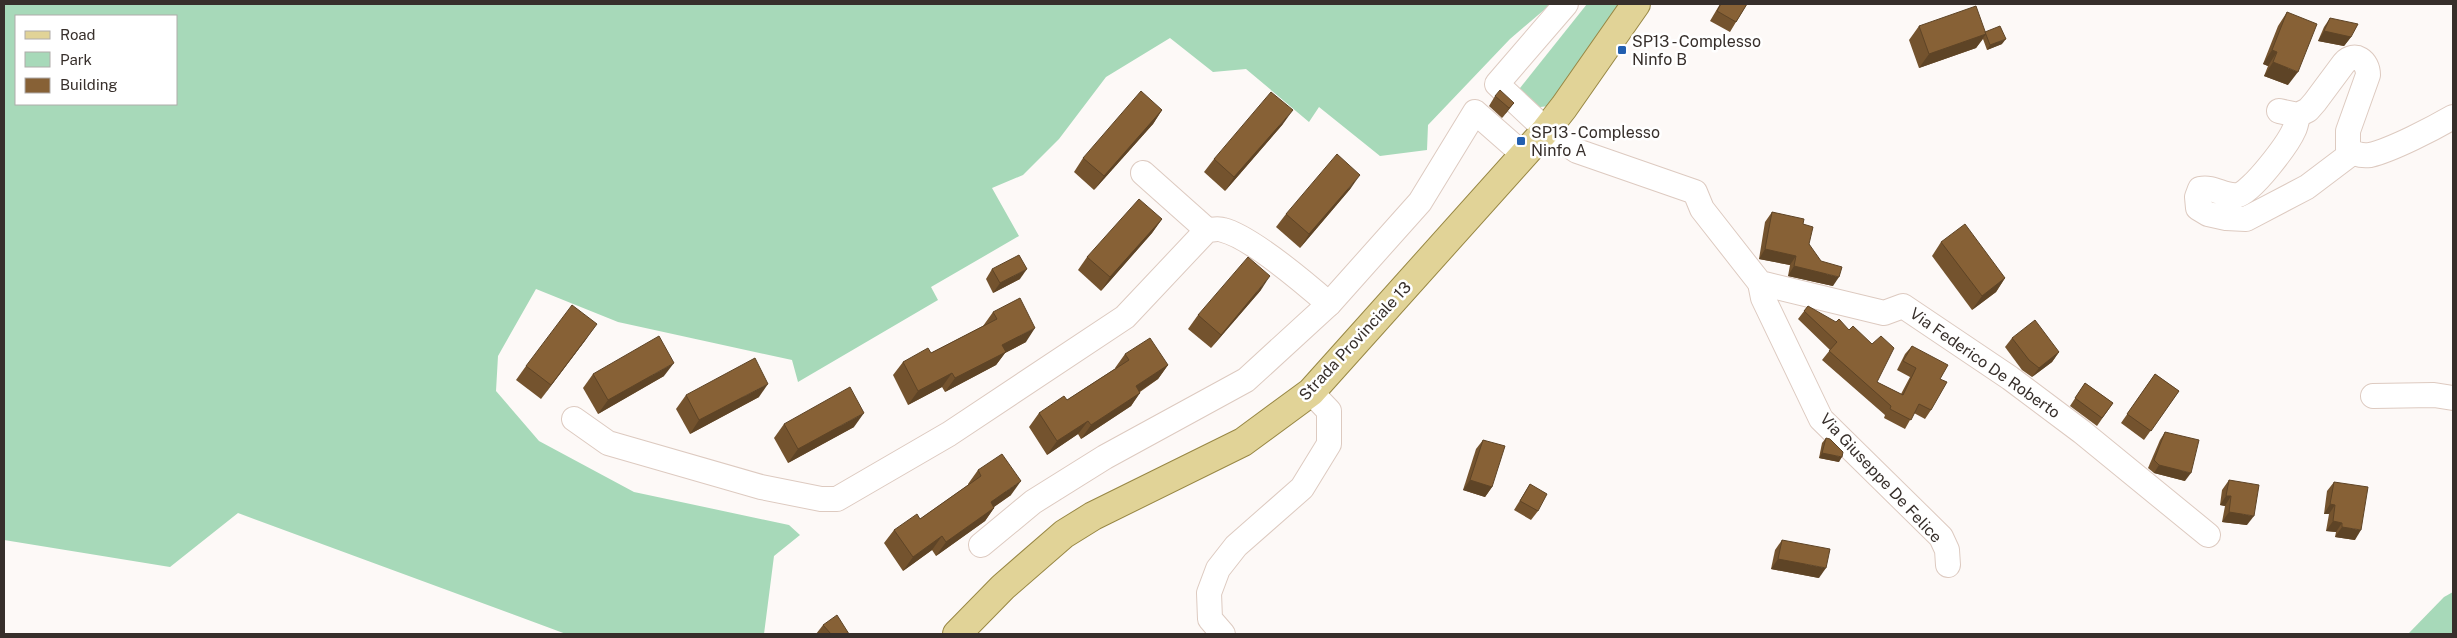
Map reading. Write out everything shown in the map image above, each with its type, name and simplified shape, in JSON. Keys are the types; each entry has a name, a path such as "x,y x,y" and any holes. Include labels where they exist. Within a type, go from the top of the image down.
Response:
{"main road":[{"name":"Strada Provinciale 13","path":"957,634 1002,587 1064,534 1093,516 1243,442 1311,392 1546,130 1564,108 1636,4"}],"street":[{"path":"1566,4 1498,84 1546,130 1577,151 1695,192 1702,209 1760,282"},
{"path":"2352,153 2308,186 2246,219 2226,218 2208,214 2198,208 2197,197 2200,189 2208,187 2223,194 2238,195 2247,191 2257,182 2294,131 2288,113 2308,110 2348,59 2357,58 2364,61 2368,66 2368,75 2347,138 2348,149 2352,153 2370,155 2453,117"},
{"path":"981,545 1033,502 1105,457 1246,380 1329,304 1420,202 1475,112 1524,155"},
{"path":"1143,173 1207,230"},
{"path":"574,419 608,443 762,487 821,499 837,499 948,434 1125,317 1207,230 1221,229 1237,235 1301,280 1329,304"},
{"name":"Via Federico De Roberto","path":"1760,282 1884,313 1903,306 2010,378 2082,432 2208,535"},
{"name":"Via Giuseppe De Felice","path":"1760,282 1763,298 1821,419 1941,537 1947,550 1948,565"},
{"path":"1223,634 1210,619 1209,593 1218,569 1236,546 1302,488 1329,444 1329,411 1311,392"},
{"path":"2373,396 2434,395 2453,398"}],"green space":[{"path":"4,4 1551,4 1510,39 1428,125 1427,150 1380,156 1319,107 1309,122 1246,69 1213,72 1170,38 1106,77 1059,139 1023,175 992,188 1019,236 931,287 938,300 798,382 792,360 618,322 536,289 498,356 496,391 539,441 634,492 789,525 800,535 774,556 764,634 566,634 238,513 170,567 4,540"},
{"path":"1587,4 1621,4 1549,106 1532,108 1516,93"},
{"path":"2453,592 2453,634 2408,634 2444,597"}],"building":[{"path":"1721,4 1747,4 1736,22 1717,11"},
{"path":"1976,6 1986,34 1929,54 1919,26"},
{"path":"2287,12 2317,24 2298,72 2273,62 2277,52 2272,50"},
{"path":"2330,18 2358,24 2351,37 2324,31"},
{"path":"2000,26 2006,39 1990,45 1985,32"},
{"path":"1500,90 1514,103 1509,108 1495,96"},
{"path":"1141,91 1162,110 1104,176 1083,158"},
{"path":"1271,92 1293,110 1234,177 1214,159"},
{"path":"1337,154 1360,175 1309,234 1286,214"},
{"path":"1139,199 1162,219 1110,277 1087,257"},
{"path":"1772,212 1804,219 1803,224 1813,227 1809,244 1821,261 1842,267 1839,277 1794,266 1796,256 1765,249"},
{"path":"1965,224 2005,278 1982,296 1941,242"},
{"path":"1019,255 1027,269 1000,283 992,269"},
{"path":"1248,257 1270,276 1221,335 1198,315"},
{"path":"1020,298 1035,328 1002,345 1006,352 955,378 952,373 918,391 903,362 928,348 931,353 997,319 993,312"},
{"path":"572,305 597,324 551,385 526,366"},
{"path":"1808,306 1836,322 1839,319 1849,330 1853,326 1872,344 1881,336 1894,348 1877,382 1903,395 1916,368 1903,361 1912,346 1948,365 1940,379 1947,382 1931,410 1919,404 1911,420 1890,409 1891,406 1829,351 1837,342 1804,311"},
{"path":"2035,320 2059,352 2039,368 2029,360 2012,338"},
{"path":"659,336 674,363 608,400 593,374"},
{"path":"1150,338 1168,365 1136,386 1140,393 1091,425 1088,421 1057,441 1039,413 1064,396 1067,400 1129,360 1125,354"},
{"path":"755,358 768,384 699,420 686,395"},
{"path":"2155,374 2179,391 2151,431 2127,414"},
{"path":"2085,383 2113,403 2102,418 2075,398"},
{"path":"850,387 864,413 798,449 784,424"},
{"path":"2165,432 2199,440 2191,473 2159,465 2154,460"},
{"path":"1826,438 1830,439 1843,452 1842,457 1822,453"},
{"path":"1483,440 1505,446 1492,487 1470,480"},
{"path":"1002,454 1021,481 991,502 994,508 946,542 942,536 913,557 894,530 917,514 920,519 981,476 978,470"},
{"path":"2229,480 2259,485 2254,516 2229,512 2231,496 2226,496"},
{"path":"2334,482 2368,487 2361,530 2342,527 2342,523 2333,521 2335,505 2330,504"},
{"path":"1530,484 1547,494 1538,511 1520,501"},
{"path":"1782,540 1830,549 1826,568 1778,559"},
{"path":"837,615 849,634 831,634 823,625"}],"place":[{"name":"SP13 - Complesso Ninfo B","path":"1622,50"},
{"name":"SP13 - Complesso Ninfo A","path":"1521,141"}]}
